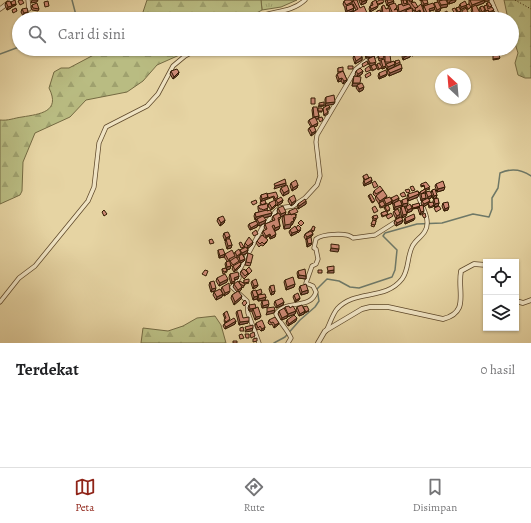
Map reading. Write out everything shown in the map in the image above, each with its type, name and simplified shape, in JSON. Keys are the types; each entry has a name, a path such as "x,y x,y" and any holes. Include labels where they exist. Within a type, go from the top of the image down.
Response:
{"street":[{"path":"0,8 12,0"},
{"path":"28,0 29,9"},
{"path":"274,12 287,10 305,0"},
{"path":"492,0 496,12"},
{"path":"0,302 19,278 35,266 88,201 94,187 99,143 106,127 147,106 158,94 173,66 185,56"},
{"path":"259,343 248,313 247,301 232,287 239,278 239,271 262,228 276,211 280,208 293,206 305,198 317,185 320,176 316,142 317,135 356,69 367,60 375,56"},
{"path":"318,343 336,310 341,305 360,296 376,294 392,289 402,279 413,245 426,230 427,223 417,192"},
{"path":"288,343 291,338 288,329 282,325 276,314 278,311 286,307 307,303 312,300 315,295 316,292 313,286 306,283 312,266 316,264 318,259 316,249 314,248 316,239 339,233 353,238 375,235 401,218"},
{"path":"325,332 362,309 370,307 388,307 443,319 450,317 457,312 461,305 461,271 474,264 483,265"},
{"path":"519,301 523,303 531,300"}],"path":[{"path":"515,0 531,9"}],"green space":[{"path":"147,0 261,0 262,10 258,12 143,12"},
{"path":"261,0 297,0 281,7 262,10"},
{"path":"504,0 531,0 531,78 525,78 518,75 515,63 517,56 519,56 519,12 507,12"},
{"path":"92,56 177,56 157,65 143,81 127,92 86,100 70,117 35,133 23,162 22,191 20,195 0,204 0,120 36,115 47,110 52,102 52,96 49,88 54,72 61,68 69,68"},
{"path":"215,316 221,325 226,343 141,343 143,328 168,331 183,326 197,318"}],"building":[{"path":"15,0 16,4 12,5 11,2"},
{"path":"20,0 24,3 20,5 18,1"},
{"path":"351,0 352,2 346,5 344,1"},
{"path":"353,0 357,0 360,8 364,6 367,12 353,12 358,9"},
{"path":"376,0 378,6 371,9 370,6 373,5 372,2"},
{"path":"383,0 384,2 378,4 376,2"},
{"path":"387,0 393,0 394,1 388,3"},
{"path":"403,0 406,0 407,3 404,4"},
{"path":"422,0 427,0 428,3 424,4"},
{"path":"446,0 448,4 441,5 439,1"},
{"path":"470,0 485,0 472,5"},
{"path":"10,1 12,6 8,7 6,2"},
{"path":"48,1 49,6 45,7 44,2"},
{"path":"465,1 467,5 461,7 460,4"},
{"path":"415,2 418,7 415,8 411,3"},
{"path":"438,2 441,8 437,10 434,3"},
{"path":"489,2 492,6 489,7 487,3"},
{"path":"37,3 39,9 33,8 32,5"},
{"path":"395,3 397,7 394,10 397,9 398,12 392,12 389,5"},
{"path":"433,3 435,7 429,9 430,12 427,12 424,6"},
{"path":"352,4 354,8 347,11 346,6"},
{"path":"402,4 403,6 409,4 411,7 399,12 398,5"},
{"path":"421,4 424,12 421,12 420,10 416,12 415,9"},
{"path":"469,4 471,7 468,9 466,5"},
{"path":"384,5 386,9 389,8 390,12 383,12 382,6"},
{"path":"476,5 480,12 473,12 472,7"},
{"path":"487,5 488,9 492,7 494,10 489,12 488,10 486,11 484,6"},
{"path":"483,6 485,10 482,12 480,7"},
{"path":"459,7 461,11 458,12 456,8"},
{"path":"16,8 17,11 13,12 12,10"},
{"path":"27,8 28,12 24,12 22,9"},
{"path":"412,8 413,12 407,12 406,10"},
{"path":"455,8 457,12 454,12 452,9"},
{"path":"466,8 468,12 462,12"},
{"path":"354,56 362,56 362,57 356,61"},
{"path":"374,56 376,62 370,63 368,59"},
{"path":"378,56 384,56 384,58 380,59"},
{"path":"385,56 390,56 391,62 385,62"},
{"path":"493,56 499,56 500,58 493,59"},
{"path":"384,59 386,66 383,67 381,60"},
{"path":"399,60 400,62 396,64 395,61"},
{"path":"367,61 368,64 363,67 362,64"},
{"path":"394,61 395,64 388,67 386,64"},
{"path":"379,63 382,67 379,69 377,64"},
{"path":"375,64 377,68 373,70 371,66"},
{"path":"401,64 402,68 390,73 388,70"},
{"path":"348,66 353,66 353,69 348,69"},
{"path":"369,66 371,70 366,72 365,69"},
{"path":"343,67 343,71 338,72 338,68"},
{"path":"360,68 363,71 358,74 356,71"},
{"path":"177,69 179,72 174,77 171,71"},
{"path":"386,70 387,74 380,77 379,73"},
{"path":"343,71 347,80 344,81 342,78 339,79 337,74"},
{"path":"370,72 371,75 366,78 365,75"},
{"path":"354,76 361,77 360,83 353,83"},
{"path":"362,83 364,87 359,89 357,85"},
{"path":"334,95 335,102 326,103 326,97"},
{"path":"311,98 315,98 315,104 311,104"},
{"path":"324,102 324,105 319,105 319,103"},
{"path":"328,105 330,107 326,109 328,112 324,115 323,108"},
{"path":"313,107 317,107 319,116 314,117"},
{"path":"318,108 322,108 323,111 318,111"},
{"path":"315,117 318,123 312,126 309,120"},
{"path":"322,117 323,120 320,122 318,118"},
{"path":"314,126 316,131 312,133 309,128"},
{"path":"367,174 369,178 365,180 363,176"},
{"path":"371,177 372,180 365,184 364,180"},
{"path":"285,179 286,183 275,186 274,184"},
{"path":"296,180 298,185 293,188 291,183"},
{"path":"375,181 378,186 374,188 372,183"},
{"path":"443,181 445,187 438,189 436,184"},
{"path":"426,182 430,187 425,189 424,185 421,186 421,184"},
{"path":"287,185 289,190 284,193 281,188"},
{"path":"380,186 383,190 376,194 374,191"},
{"path":"413,186 415,190 412,191 410,187"},
{"path":"409,189 410,192 407,193 405,190"},
{"path":"425,189 426,191 421,194 420,192"},
{"path":"435,189 437,195 434,196 432,190"},
{"path":"383,190 387,196 380,201 376,196"},
{"path":"418,191 419,194 409,198 408,194"},
{"path":"430,191 432,195 428,197 426,192"},
{"path":"276,192 278,197 275,199 274,196 268,198 267,194"},
{"path":"404,192 406,196 402,197 400,194"},
{"path":"267,193 268,197 262,199 261,195"},
{"path":"425,193 426,198 422,199 421,194"},
{"path":"371,194 375,201 372,202 369,195"},
{"path":"294,195 296,200 292,203 289,198"},
{"path":"397,195 399,198 393,201 391,198"},
{"path":"281,197 283,200 278,203 276,200"},
{"path":"390,197 392,201 386,204 384,199"},
{"path":"407,198 408,203 403,204 402,200"},
{"path":"428,198 430,201 424,204 422,201"},
{"path":"438,198 439,203 435,204 434,199"},
{"path":"305,199 306,201 299,206 298,204"},
{"path":"256,200 257,203 253,205 251,202"},
{"path":"265,200 266,204 262,205 260,202"},
{"path":"275,200 276,204 272,208 269,203"},
{"path":"400,200 402,205 395,207 394,203"},
{"path":"383,201 385,205 381,207 379,203"},
{"path":"433,202 434,205 430,207 428,203"},
{"path":"448,202 449,207 445,209 443,203"},
{"path":"267,203 268,208 263,210 258,206"},
{"path":"419,203 420,206 413,208 412,205"},
{"path":"410,204 412,208 408,210 406,207"},
{"path":"388,205 390,209 387,211 385,207"},
{"path":"423,205 424,211 421,212 419,206"},
{"path":"283,206 286,212 281,214 278,208"},
{"path":"375,206 378,211 374,213 372,208"},
{"path":"404,206 407,214 403,215 401,207"},
{"path":"439,206 441,209 436,212 434,208"},
{"path":"296,208 298,212 291,215 289,211"},
{"path":"398,209 400,214 397,216 394,211"},
{"path":"104,210 107,214 104,216 102,212"},
{"path":"270,210 272,213 256,217 255,213"},
{"path":"386,211 388,214 383,216 381,213"},
{"path":"279,213 281,217 278,218 280,226 275,228 274,225 272,226 276,234 271,237 270,234 266,236 263,231 267,229 265,224 275,220 273,216"},
{"path":"391,213 393,216 388,219 386,216"},
{"path":"425,213 426,217 424,218 422,215"},
{"path":"295,214 296,217 293,218 294,221 291,222 291,224 285,225 284,215"},
{"path":"414,214 415,218 406,222 405,218"},
{"path":"377,215 378,218 374,219 373,216"},
{"path":"223,216 225,220 221,223 218,218"},
{"path":"263,216 266,220 259,223 257,219"},
{"path":"401,217 403,220 397,223 395,220"},
{"path":"301,220 304,223 301,226 298,223"},
{"path":"373,220 376,221 375,225 371,224"},
{"path":"256,221 258,224 251,228 249,224"},
{"path":"298,225 301,228 299,231 296,228"},
{"path":"295,226 298,231 292,233 290,230"},
{"path":"313,226 315,227 314,231 311,230"},
{"path":"256,230 258,234 254,236 252,233"},
{"path":"311,231 313,234 307,237 305,234"},
{"path":"228,232 230,236 226,238 224,233"},
{"path":"262,235 268,240 264,244 262,242 260,244 257,241"},
{"path":"249,237 253,242 248,246 245,243"},
{"path":"311,237 312,243 308,244 307,239"},
{"path":"212,239 214,243 210,244 209,240"},
{"path":"226,239 230,239 232,245 228,246"},
{"path":"241,242 244,247 241,248 239,243"},
{"path":"331,244 339,245 339,249 331,248"},
{"path":"246,247 248,250 242,253 240,250"},
{"path":"223,249 225,254 220,256 218,250"},
{"path":"239,249 241,253 237,256 235,252"},
{"path":"232,250 235,256 229,259 231,266 227,267 226,262 229,261 225,254"},
{"path":"248,253 253,255 251,263 246,262"},
{"path":"242,254 245,259 240,261 239,256"},
{"path":"236,257 239,261 233,265 230,261"},
{"path":"240,262 241,264 235,270 233,266"},
{"path":"334,266 334,270 328,271 327,267"},
{"path":"249,267 252,271 249,274 246,270"},
{"path":"226,268 227,271 224,272 222,269"},
{"path":"244,269 248,273 245,276 241,271"},
{"path":"305,269 306,276 299,275 298,271"},
{"path":"205,270 208,271 206,276 202,274"},
{"path":"318,270 322,270 322,273 318,273"},
{"path":"238,272 239,276 234,278 235,281 232,282 230,274"},
{"path":"225,274 228,279 220,283 217,278"},
{"path":"293,277 295,284 287,287 285,280"},
{"path":"249,279 249,282 244,283 244,280"},
{"path":"256,279 258,285 254,286 252,281"},
{"path":"214,281 216,288 212,289 210,282"},
{"path":"238,281 242,287 238,290 234,284"},
{"path":"240,281 245,284 244,286 240,284"},
{"path":"229,283 230,291 225,293 222,287"},
{"path":"306,284 308,290 302,292 300,286"},
{"path":"274,285 275,291 272,292 270,286"},
{"path":"220,289 223,294 217,297 214,292"},
{"path":"261,289 262,293 258,295 256,291"},
{"path":"256,290 258,296 254,297 252,291"},
{"path":"238,291 242,296 235,302 232,295"},
{"path":"298,293 300,298 296,300 294,295"},
{"path":"265,294 266,297 259,299 258,295"},
{"path":"282,298 284,302 277,306 275,301"},
{"path":"245,300 247,303 244,306 242,303"},
{"path":"268,300 269,304 263,306 262,301"},
{"path":"255,304 256,308 250,309 249,305"},
{"path":"302,305 305,311 300,314 297,307"},
{"path":"289,306 290,308 293,306 296,311 288,314 285,307"},
{"path":"307,306 309,310 306,312 303,307"},
{"path":"258,307 261,316 256,317 253,309"},
{"path":"274,307 275,310 267,312 267,308"},
{"path":"284,308 288,315 282,318 279,311"},
{"path":"241,310 243,318 249,317 249,321 240,322 237,311"},
{"path":"227,311 230,319 226,322 224,319 226,318 224,313"},
{"path":"294,315 297,318 289,324 287,320"},
{"path":"275,317 279,323 275,325 269,320"},
{"path":"234,318 236,321 226,327 224,324"},
{"path":"262,320 265,327 262,329 260,326 258,328 256,323"},
{"path":"253,325 253,328 246,330 245,327"},
{"path":"243,327 244,331 240,331 240,328"},
{"path":"254,332 255,336 251,338 250,334"},
{"path":"242,334 244,338 240,339 239,335"},
{"path":"245,334 249,334 249,338 246,338"},
{"path":"257,338 257,341 253,342 253,339"}],"waterway":[{"path":"72,0 75,12"},
{"path":"0,54 12,50"},
{"path":"274,343 285,337 300,320 315,307 319,301 317,289 327,279 339,281 350,287 359,288 392,277 395,270 397,250 383,236 385,233 417,224 442,223 473,214 489,217 492,209 492,198 498,188 500,173 508,170 516,170 531,176"}]}
